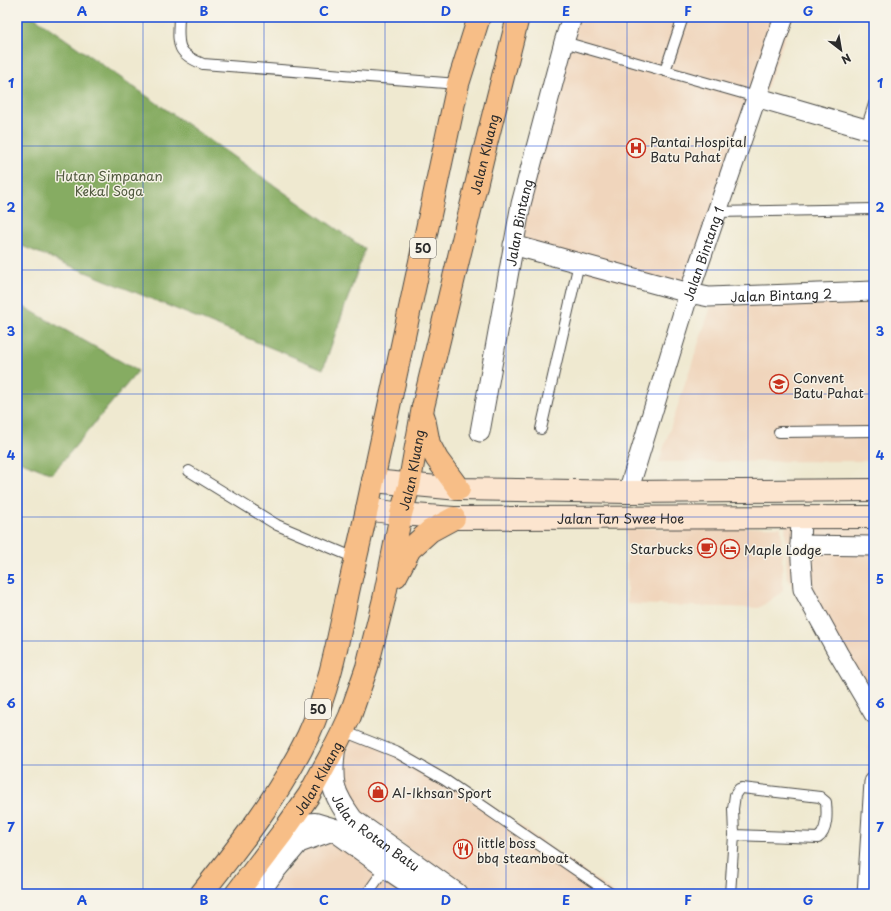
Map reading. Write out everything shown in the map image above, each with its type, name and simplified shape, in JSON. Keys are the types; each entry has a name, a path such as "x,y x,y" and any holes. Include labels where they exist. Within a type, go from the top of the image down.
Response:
{"highway":[{"name":"Jalan Kluang","path":"201,894 242,843 288,774 308,734 323,696 334,658 355,558 367,510 458,84 479,17"},
{"name":"Jalan Kluang","path":"236,894 309,795 350,716 367,667 384,599 401,514 409,486 423,407 518,17"},
{"path":"423,407 429,444 437,459 459,489"},
{"path":"384,599 410,549 430,531 454,518"}],"main road":[{"name":"Jalan Tan Swee Hoe","path":"373,481 409,486 459,489 628,492 874,490"},
{"name":"Jalan Tan Swee Hoe","path":"367,510 454,518 874,517"}],"street":[{"name":"Jalan Bintang","path":"480,432 521,204 572,17"},
{"name":"Jalan Bintang 1","path":"628,492 689,293 784,17"},
{"path":"756,97 870,130"},
{"name":"Jalan Bintang 2","path":"513,245 689,293 709,297 874,291"},
{"path":"801,517 800,545 803,589 874,714"},
{"path":"800,545 874,546"},
{"name":"Jalan Rotan Batu","path":"338,740 332,771 335,792 342,806 352,820 456,894"},
{"path":"867,894 874,782"},
{"name":"Jalan Rotan Batu","path":"283,832 303,825 315,824 335,830 426,894"},
{"path":"259,894 273,874 299,843 335,830"}],"lane":[{"path":"179,17 178,42 181,50 192,60 203,64 458,84"},
{"path":"665,71 683,17"},
{"path":"564,42 756,97"},
{"path":"870,130 874,104"},
{"path":"717,212 874,209"},
{"path":"541,429 578,263"},
{"path":"779,432 874,431"},
{"path":"189,471 278,525 355,558"},
{"path":"338,740 396,752 445,780 611,894"},
{"path":"730,894 735,795 739,790 742,788 820,797 826,802 823,835 818,838 734,835"},
{"path":"368,894 386,867"}],"shaded area":[{"path":"565,17 792,17 693,301 505,250"},
{"name":"Convent Batu Pahat","path":"874,299 874,461 659,462 711,306"},
{"path":"785,520 874,520 874,894 860,894 871,718 787,578"},
{"path":"781,527 783,591 759,608 627,604 626,529"},
{"path":"353,731 400,749 458,782 616,894 471,894 363,815 343,786 343,768 346,752"},
{"path":"329,839 413,894 266,894 305,848"}],"green space":[{"name":"Hutan Simpanan Kekal Soga","path":"17,17 34,17 365,249 323,369 17,244"},
{"path":"17,303 138,371 52,474 17,460"}],"place":[{"name":"Pantai Hospital Batu Pahat","path":"636,148"},
{"name":"Convent Batu Pahat","path":"779,384"},
{"name":"Starbucks","path":"707,548"},
{"name":"Maple Lodge","path":"730,549"},
{"name":"Al-Ikhsan Sport","path":"378,792"},
{"name":"little boss bbq steamboat","path":"463,849"}]}
